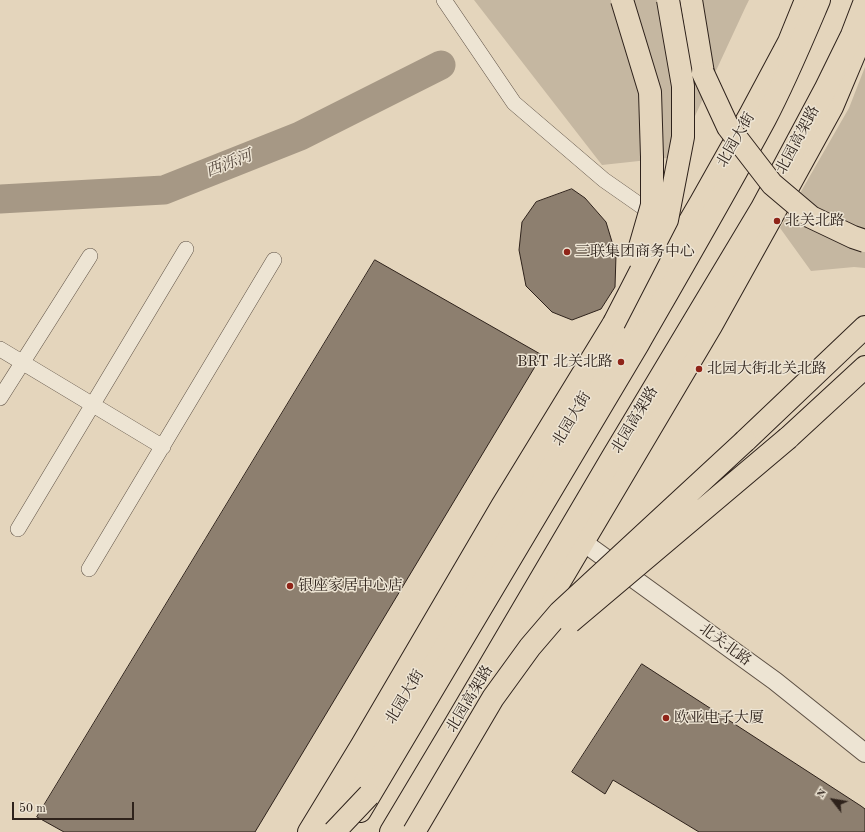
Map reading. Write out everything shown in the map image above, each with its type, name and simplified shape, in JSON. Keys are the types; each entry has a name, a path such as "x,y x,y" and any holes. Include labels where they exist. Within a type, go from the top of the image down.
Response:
{"main road":[{"path":"614,323 638,254 652,205 650,92 622,0"},
{"path":"309,832 502,506 614,323 667,220 683,137 683,86 668,0"},
{"path":"691,0 703,73 728,127 772,184 811,217 853,237 865,241"},
{"name":"北园大街","path":"326,832 416,678 648,293 750,116 789,42 806,0"},
{"path":"348,832 693,249 766,118 797,52 819,0"},
{"name":"北园高架路","path":"398,831 455,725 612,458 762,208 825,90 852,35 865,1"},
{"path":"398,831 411,814 541,613 711,326 832,107 865,29"},
{"path":"398,831 530,647 560,612 865,328"},
{"path":"493,698 565,626 788,438 865,367"},
{"path":"334,832 369,796"}],"street":[{"path":"444,0 514,103 604,180 682,234"},
{"path":"18,528 186,249"},
{"path":"0,398 90,256"},
{"path":"90,569 274,260"},
{"path":"0,349 163,447"},
{"name":"北关北路","path":"583,542 775,681 865,753"}],"shaded area":[{"path":"474,0 749,0 676,157 602,165"},
{"path":"865,67 865,268 854,267 811,271 780,228 849,108"}],"building":[{"name":"三联集团商务中心","path":"572,189 585,198 606,222 616,255 615,287 601,309 572,320 552,312 526,286 519,250 522,222 536,202"},
{"name":"银座家居中心店","path":"375,260 542,355 255,832 64,832 37,817"},
{"name":"欧亚电子大厦","path":"642,664 865,809 865,832 699,832 613,780 605,794 572,772"}],"waterway":[{"name":"西泺河","path":"0,199 164,190 300,136 441,65"}],"place":[{"name":"北关北路","path":"777,221"},
{"name":"三联集团商务中心","path":"567,252"},
{"name":"BRT 北关北路","path":"621,362"},
{"name":"北园大街北关北路","path":"699,369"},
{"name":"银座家居中心店","path":"290,586"},
{"name":"欧亚电子大厦","path":"666,718"}]}
